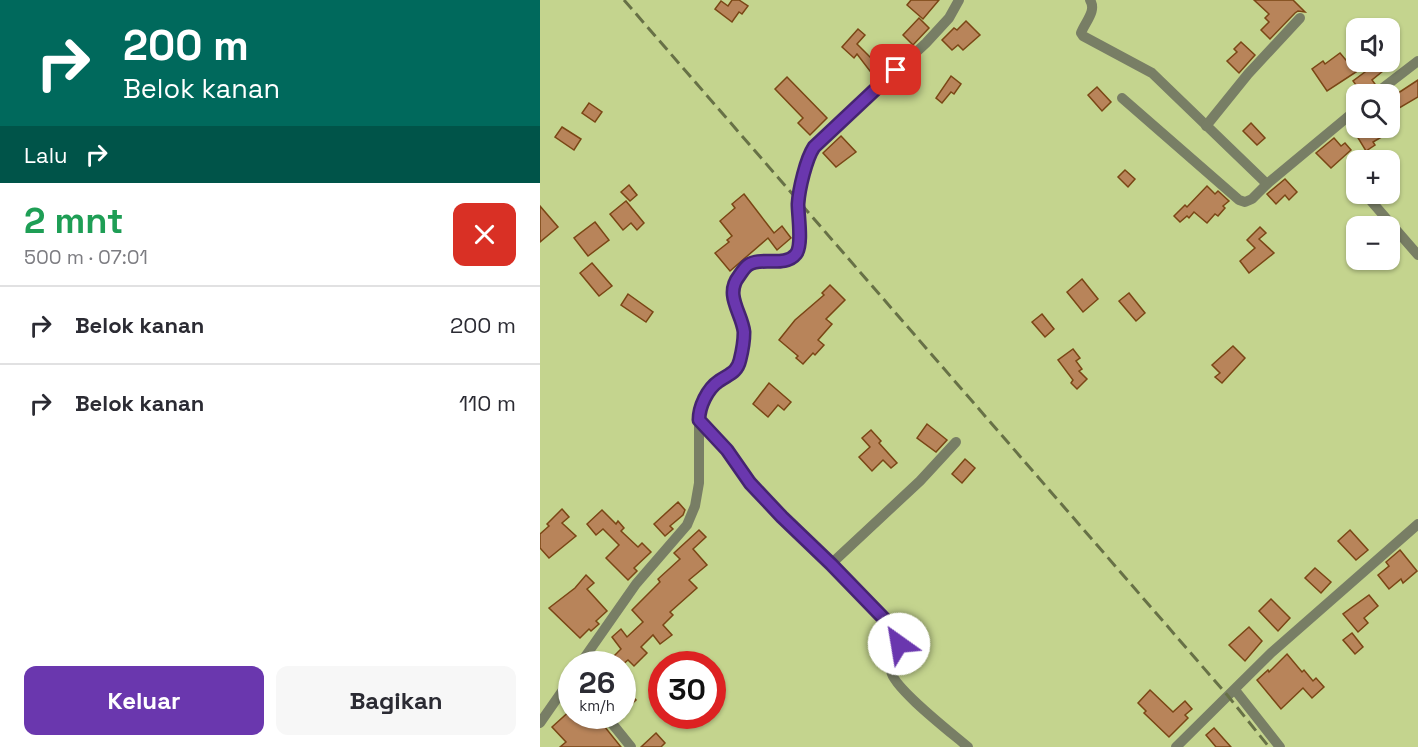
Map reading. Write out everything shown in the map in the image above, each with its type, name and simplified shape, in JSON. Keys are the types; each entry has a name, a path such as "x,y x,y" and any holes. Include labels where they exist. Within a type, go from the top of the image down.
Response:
{"street":[{"path":"589,651 636,584 687,525 695,506 699,483 699,411 709,391 718,381 733,374 740,363 744,332 732,297 736,279 748,265 762,261 786,260 795,255 799,246 798,202 810,154 814,147 926,43 949,18 959,0"},
{"path":"1090,0 1093,10 1081,33 1083,36 1152,73 1267,184"},
{"path":"1206,126 1248,74 1300,18"},
{"path":"1388,84 1418,61"},
{"path":"1122,98 1239,200 1245,202 1252,199 1346,118"},
{"path":"1374,204 1418,255"},
{"path":"699,420 727,450 750,483 893,628 899,644 891,669 894,679 917,704 968,747"},
{"path":"831,564 920,480 956,442"},
{"path":"1176,747 1271,653 1418,524"},
{"path":"1235,690 1280,747"},
{"path":"540,723 558,697"},
{"path":"616,729 631,747"}],"building":[{"path":"732,0 739,0 748,6 742,14 739,12 732,22 715,9 721,1 728,6"},
{"path":"911,0 939,0 923,19 907,5"},
{"path":"1254,0 1293,0 1305,12 1295,13 1270,39 1261,30 1269,22 1265,18 1269,14"},
{"path":"919,18 929,28 913,45 903,35"},
{"path":"966,21 980,35 963,50 958,45 952,50 942,40 954,28 957,30"},
{"path":"858,29 865,35 857,44 870,57 880,48 894,62 876,79 857,54 854,58 842,47"},
{"path":"1241,42 1255,55 1239,73 1227,61 1237,52 1234,49"},
{"path":"1340,53 1346,60 1346,72 1356,72 1327,91 1312,69 1323,61 1325,64"},
{"path":"1365,72 1382,72 1372,80 1375,84 1355,84 1353,81"},
{"path":"951,76 961,84 954,94 951,92 942,103 936,98"},
{"path":"787,77 827,118 810,135 798,123 803,118 775,89"},
{"path":"1418,80 1418,97 1400,108 1400,92"},
{"path":"1097,87 1111,102 1102,111 1088,95"},
{"path":"589,103 602,112 595,122 582,113"},
{"path":"1251,123 1265,138 1257,145 1243,131"},
{"path":"562,127 581,139 574,150 555,137"},
{"path":"841,136 856,152 836,167 823,153"},
{"path":"1334,138 1341,146 1345,143 1351,150 1346,150 1346,154 1331,168 1316,153"},
{"path":"1358,138 1380,138 1373,142 1375,145 1365,150"},
{"path":"1125,170 1135,179 1128,187 1118,177"},
{"path":"1285,179 1297,192 1289,200 1285,195 1276,204 1267,194"},
{"path":"629,185 637,195 630,201 621,192"},
{"path":"1207,186 1215,194 1218,191 1229,201 1223,206 1225,208 1207,223 1194,212 1189,218 1187,216 1180,222 1174,216 1185,205 1187,207"},
{"path":"744,194 774,233 782,226 791,238 777,250 768,238 730,271 715,253 729,242 727,240 732,236 720,221 735,208 732,204"},
{"path":"626,201 644,223 637,230 631,223 623,230 610,214"},
{"path":"540,206 558,227 540,242"},
{"path":"595,222 609,240 588,256 574,238"},
{"path":"1260,227 1266,233 1259,239 1274,253 1249,273 1240,261 1255,248 1247,240"},
{"path":"592,263 612,286 599,296 580,273"},
{"path":"1082,279 1098,299 1083,312 1067,292"},
{"path":"830,285 845,300 826,319 832,324 818,340 824,345 803,364 796,358 798,356 779,340 795,320 824,295 822,293"},
{"path":"1129,293 1145,313 1136,321 1119,301"},
{"path":"628,294 653,312 646,322 621,305"},
{"path":"1042,314 1054,329 1045,337 1032,322"},
{"path":"1233,346 1245,358 1222,383 1215,377 1220,373 1212,365"},
{"path":"1073,349 1080,358 1076,361 1082,369 1079,371 1087,379 1077,389 1058,360"},
{"path":"769,383 791,402 784,410 778,405 768,417 753,404"},
{"path":"927,424 947,440 936,452 917,438"},
{"path":"871,430 897,463 891,468 883,460 872,471 859,457 870,447 862,438"},
{"path":"965,459 975,468 962,483 952,474"},
{"path":"678,502 685,510 683,515 670,526 673,529 665,536 654,524"},
{"path":"562,509 569,517 562,523 576,536 549,558 540,548 540,534"},
{"path":"602,510 616,524 618,521 624,528 621,531 638,547 642,543 651,552 634,568 637,571 628,580 606,558 619,545 603,529 596,535 587,524"},
{"path":"699,530 706,537 693,549 707,565 689,580 697,588 670,612 673,615 663,625 672,635 660,644 653,635 641,647 647,653 636,664 636,651 619,651 621,649 612,637 621,629 627,637 643,622 632,610 660,582 658,579 680,559 674,553"},
{"path":"1350,530 1368,550 1356,560 1338,541"},
{"path":"1400,550 1417,571 1403,583 1401,579 1389,589 1378,575 1389,566 1386,562"},
{"path":"1315,568 1331,582 1321,593 1305,578"},
{"path":"586,575 594,583 587,589 607,611 596,621 599,624 591,631 589,629 580,638 549,608 575,588"},
{"path":"1369,595 1378,606 1364,618 1368,623 1358,632 1343,614"},
{"path":"1271,599 1290,618 1278,631 1259,611"},
{"path":"1249,627 1262,641 1245,661 1229,645"},
{"path":"1352,633 1363,647 1355,654 1343,640"},
{"path":"1287,654 1302,672 1304,670 1313,681 1316,678 1324,687 1312,698 1303,688 1281,709 1257,680 1268,670 1269,672"},
{"path":"1150,690 1173,712 1185,701 1192,709 1185,715 1188,718 1169,737 1144,713 1146,711 1138,703"},
{"path":"558,722 558,729 606,729 621,747 560,747 566,742 552,727"},
{"path":"1214,728 1231,747 1216,747 1206,735"},
{"path":"656,733 665,743 661,747 641,747"}],"railway":[{"path":"624,0 1228,696 1269,747"}],"route":[{"path":"896,70 814,147 810,154 798,202 799,246 795,255 786,260 762,261 748,265 736,279 732,297 744,332 740,363 733,374 718,381 709,391 699,411 699,420 727,450 750,483 893,628 899,644"}]}
